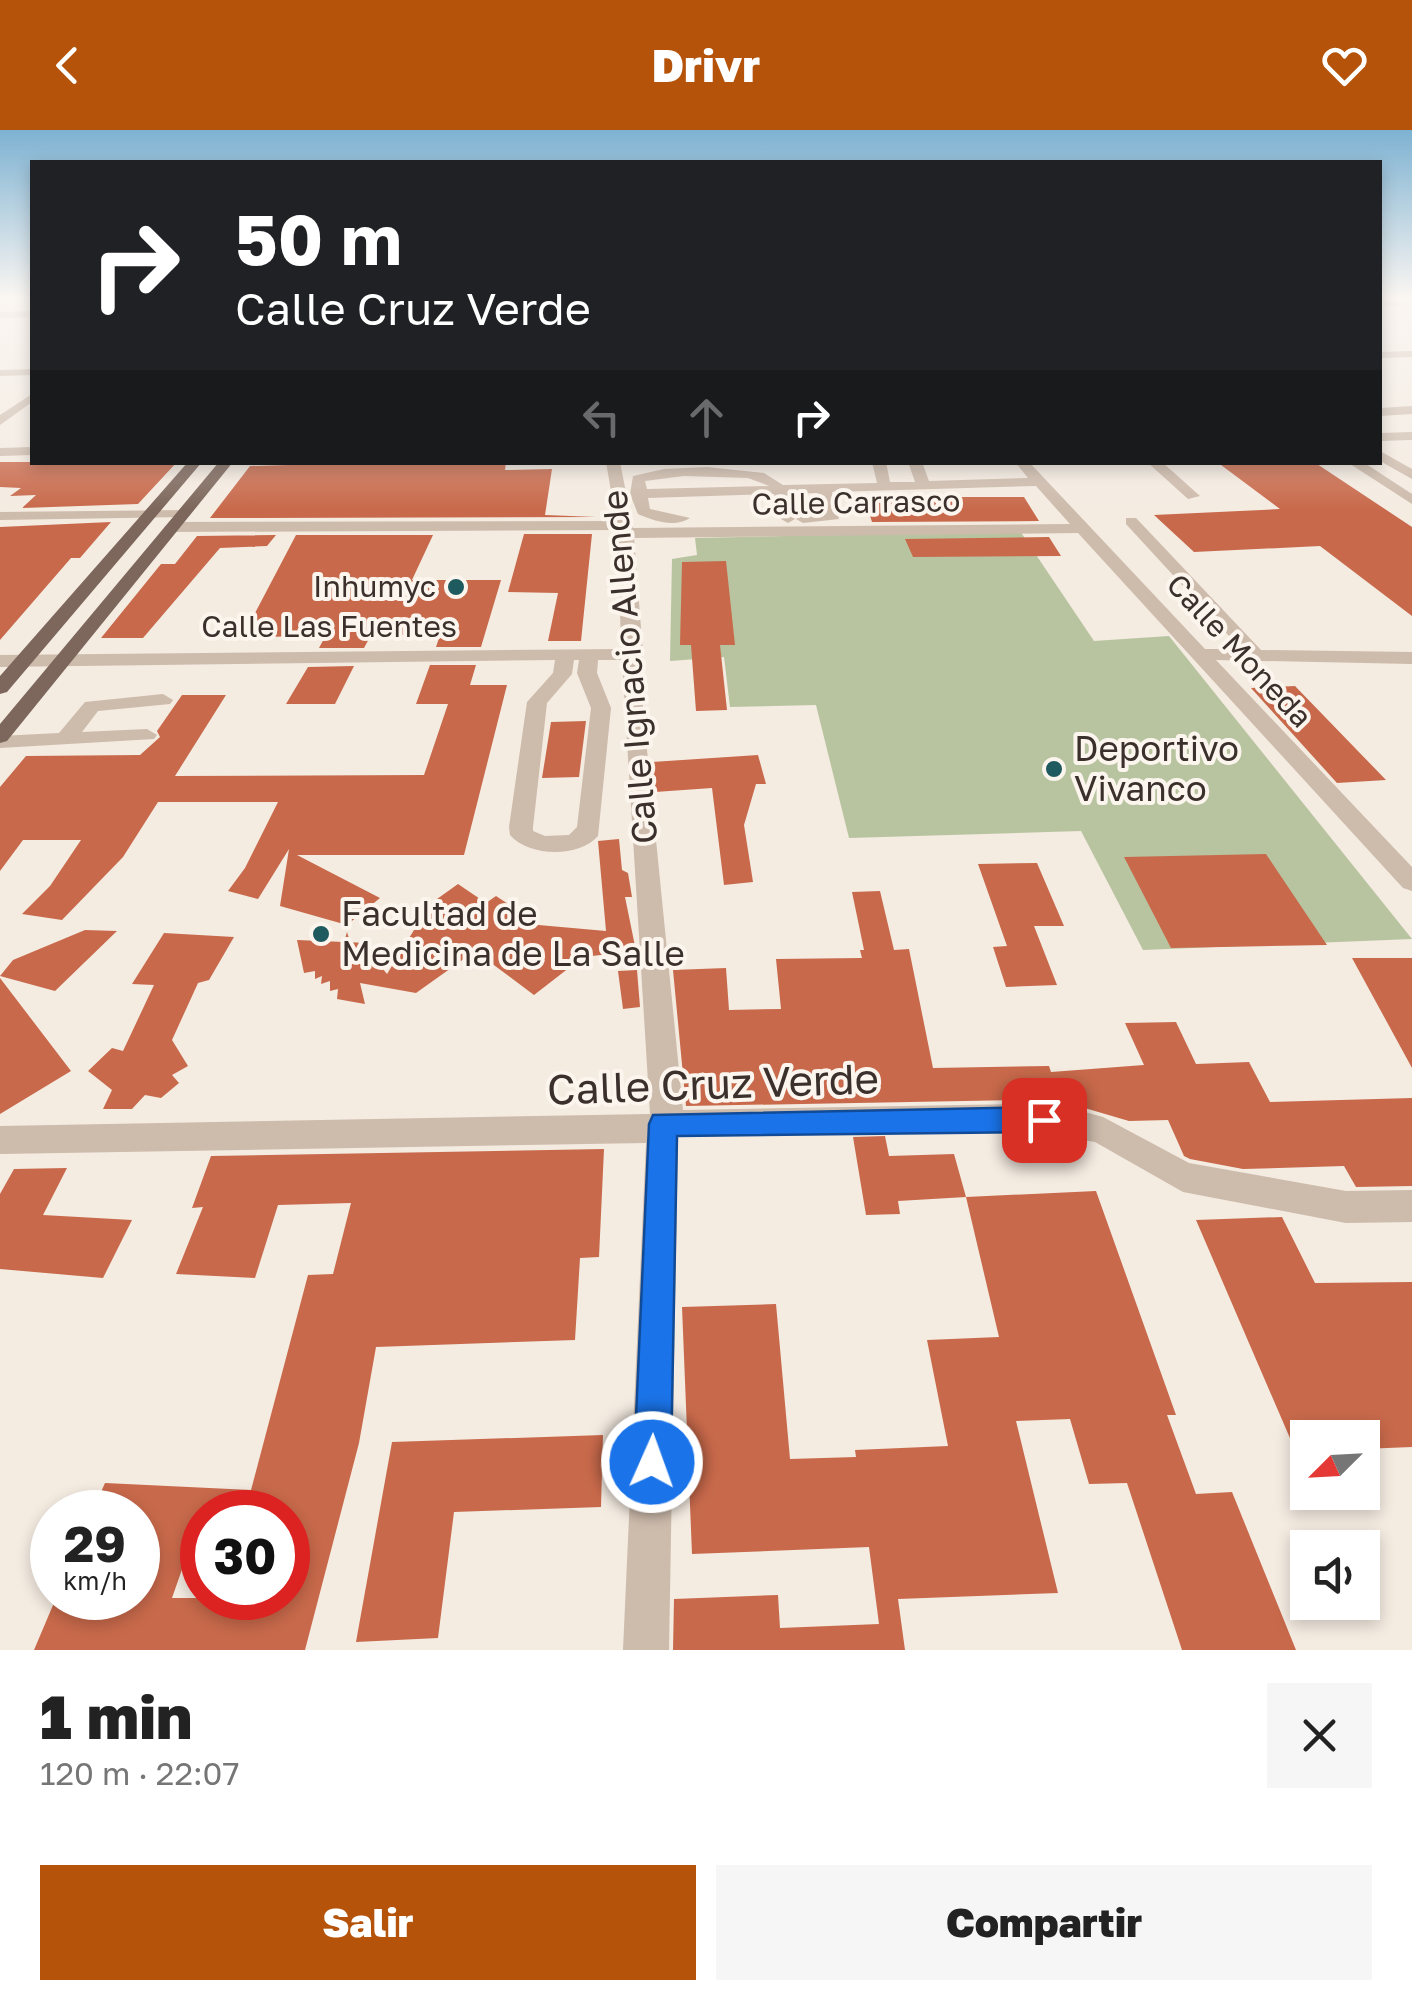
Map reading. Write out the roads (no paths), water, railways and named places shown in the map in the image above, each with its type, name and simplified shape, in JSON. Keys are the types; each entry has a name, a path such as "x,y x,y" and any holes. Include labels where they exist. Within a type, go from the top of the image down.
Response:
{"main road":[{"path":"0,688 193,465"},
{"path":"0,740 224,465"}],"street":[{"path":"0,373 30,372"},
{"path":"0,421 30,398"},
{"path":"1382,412 1412,410"},
{"path":"1382,440 1412,436"},
{"path":"1382,441 1406,454"},
{"path":"0,452 30,451"},
{"path":"1382,456 1412,475"},
{"name":"Calle Ignacio Allende","path":"614,465 626,529 634,654 632,710 668,1107 663,1124 646,1650"},
{"path":"879,465 885,489"},
{"path":"916,465 924,488"},
{"name":"Calle Moneda","path":"1024,465 1412,882"},
{"path":"1157,465 1193,496"},
{"path":"1358,465 1412,500"},
{"path":"788,519 780,490 772,480 754,474 655,473 638,478 637,494 643,510 661,518 788,519 834,516 823,489"},
{"path":"780,490 1044,486"},
{"name":"Calle Carrasco","path":"0,516 150,514 178,520 626,529 1086,528"},
{"path":"1130,521 1258,657"},
{"path":"1146,594 1197,592"},
{"name":"Calle Las Fuentes","path":"0,661 634,654"},
{"path":"1200,654 1412,658"},
{"path":"565,655 562,674 537,702 522,827 522,835 532,842 576,843 586,836 589,827 601,708 587,673 589,655"},
{"path":"65,739 92,706 163,700"},
{"path":"0,740 148,735"},
{"name":"Calle Cruz Verde","path":"0,1140 641,1131 663,1124 1018,1117 1071,1122 1103,1131 1183,1177 1346,1206 1412,1206"}],"place":[{"name":"Inhumyc","path":"456,587"},
{"name":"Deportivo Vivanco","path":"1054,769"},
{"name":"Facultad de Medicina de La Salle","path":"321,934"}]}
